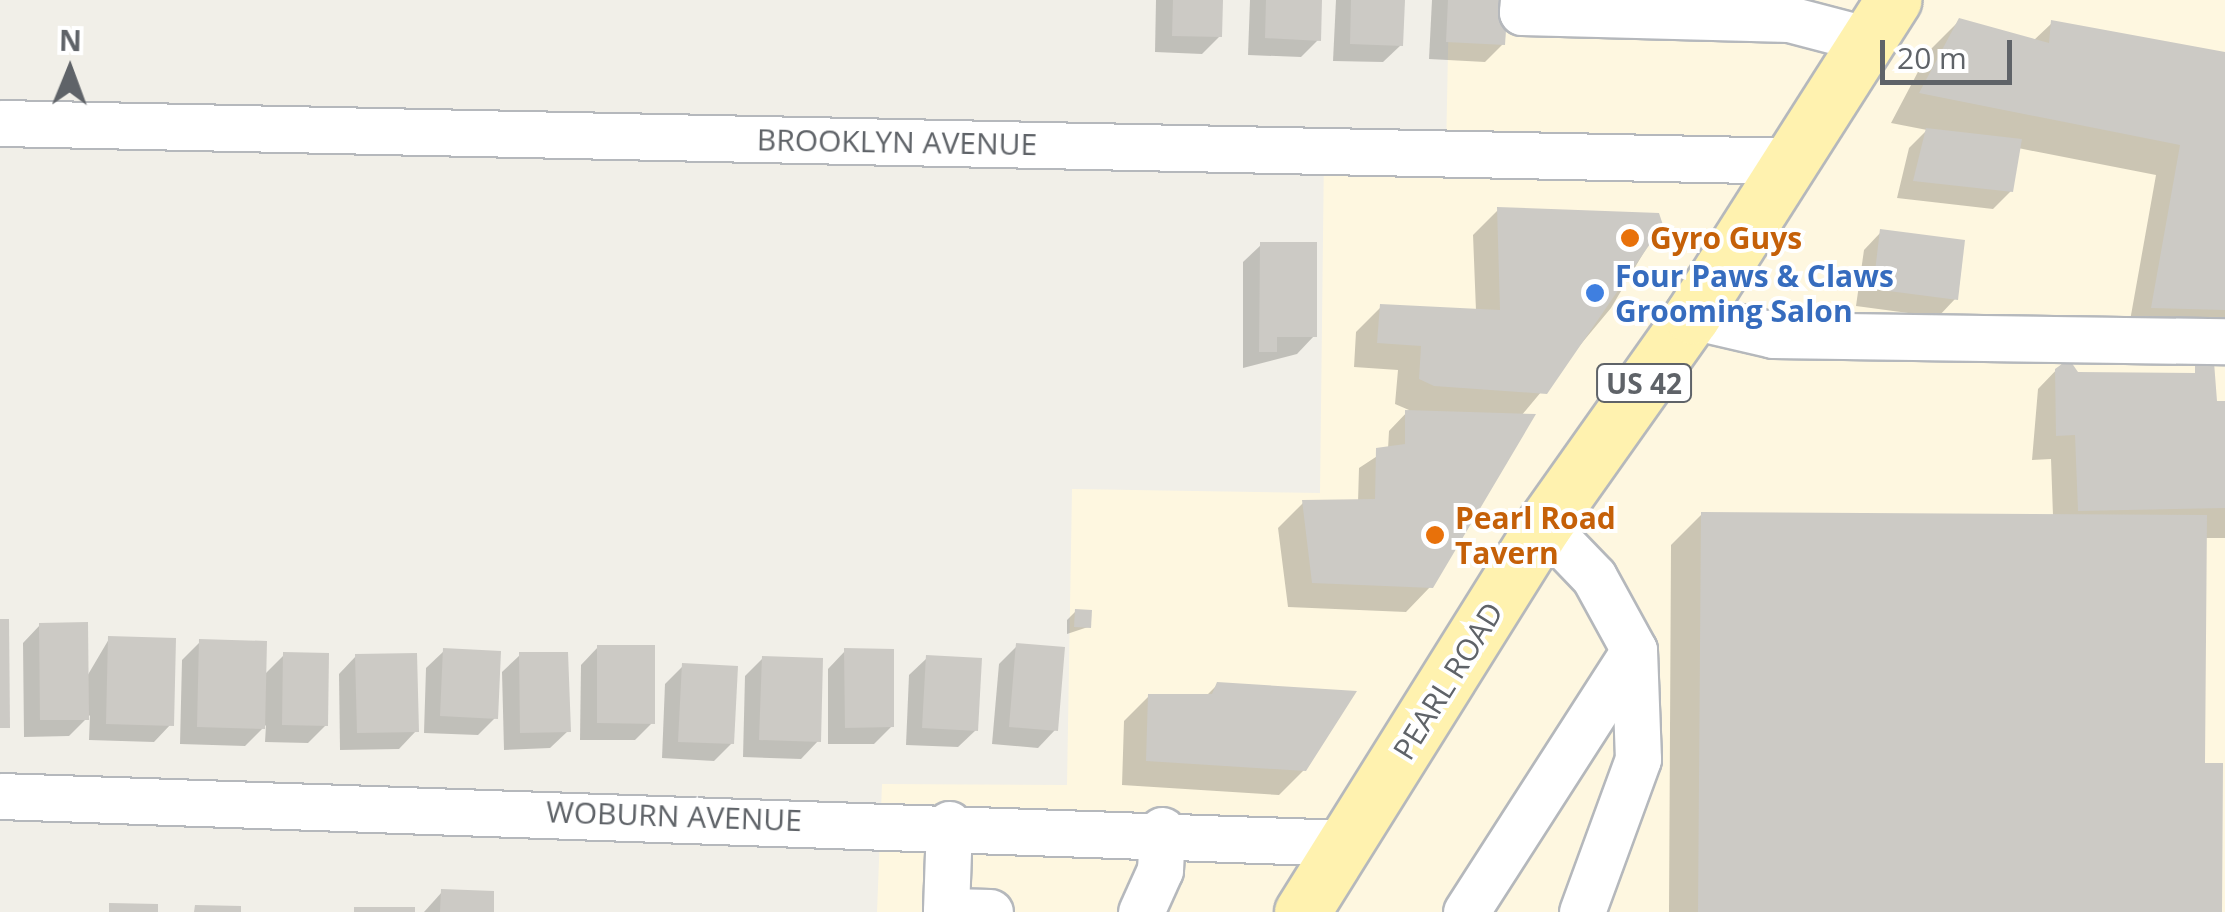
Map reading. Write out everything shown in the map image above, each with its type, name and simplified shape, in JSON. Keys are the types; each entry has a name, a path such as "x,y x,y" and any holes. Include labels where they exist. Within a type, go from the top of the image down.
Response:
{"main road":[{"name":"PEARL ROAD","path":"1302,912 1544,524 1692,316 1881,20"}],"street":[{"path":"1523,0 1522,12 1881,20"},
{"name":"BROOKLYN AVENUE","path":"0,122 1794,161"},
{"path":"1692,316 1773,335 2225,342"},
{"path":"1544,524 1594,577 1634,650 1638,758 1582,912"},
{"path":"1466,912 1634,650"},
{"name":"WOBURN AVENUE","path":"0,796 1162,830 1348,843"},
{"path":"949,824 946,912 990,912"},
{"path":"1141,912 1160,870 1162,830"}],"shaded area":[{"path":"1449,0 2225,0 2225,912 877,912 882,784 1067,785 1072,489 1320,493 1324,151 1446,153"}],"building":[{"path":"1173,0 1223,0 1222,37 1172,36"},
{"path":"1266,0 1322,0 1321,41 1265,38"},
{"path":"1351,0 1405,0 1403,46 1350,44"},
{"path":"1448,0 1508,0 1505,45 1446,42"},
{"path":"1959,18 2049,43 2051,20 2225,52 2225,310 2151,308 2180,145 1919,93"},
{"path":"1926,128 2022,139 2013,192 1913,181"},
{"path":"1497,207 1659,213 1663,225 1547,394 1434,386 1419,379 1421,346 1377,343 1380,304 1500,310"},
{"path":"1880,229 1965,240 1958,300 1873,289"},
{"path":"1260,242 1317,242 1317,337 1277,337 1277,352 1259,352"},
{"path":"2069,359 2078,372 2195,373 2195,364 2214,362 2217,401 2225,401 2225,508 2078,511 2075,435 2056,436 2055,369"},
{"path":"1405,410 1536,414 1433,588 1312,583 1302,500 1375,499 1376,448 1405,444"},
{"path":"1701,512 2207,515 2205,763 2223,763 2222,912 1698,912"},
{"path":"1075,609 1092,610 1091,628 1074,627"},
{"path":"0,619 9,619 10,728 0,728"},
{"path":"88,622 89,720 40,720 39,623"},
{"path":"108,636 176,638 174,726 106,724"},
{"path":"199,639 267,641 265,729 197,727"},
{"path":"1016,643 1065,647 1058,731 1009,727"},
{"path":"597,645 655,645 655,724 597,723"},
{"path":"443,648 501,651 498,719 440,716"},
{"path":"844,648 894,649 894,727 845,728"},
{"path":"283,652 329,653 328,726 282,725"},
{"path":"519,652 568,652 571,732 520,733"},
{"path":"417,653 419,732 357,733 355,654"},
{"path":"926,655 982,658 978,731 922,728"},
{"path":"762,656 823,658 821,742 759,740"},
{"path":"682,663 738,666 734,744 678,742"},
{"path":"1217,682 1357,691 1306,771 1146,761 1148,694 1212,694"},
{"path":"441,889 494,891 494,912 440,912"},
{"path":"109,903 158,904 158,912 109,912"},
{"path":"195,905 241,906 241,912 194,912"},
{"path":"354,907 415,907 415,912 354,912"}],"place":[{"name":"Gyro Guys","path":"1630,238"},
{"name":"Four Paws & Claws Grooming Salon","path":"1595,293"},
{"name":"Pearl Road Tavern","path":"1435,535"}]}
